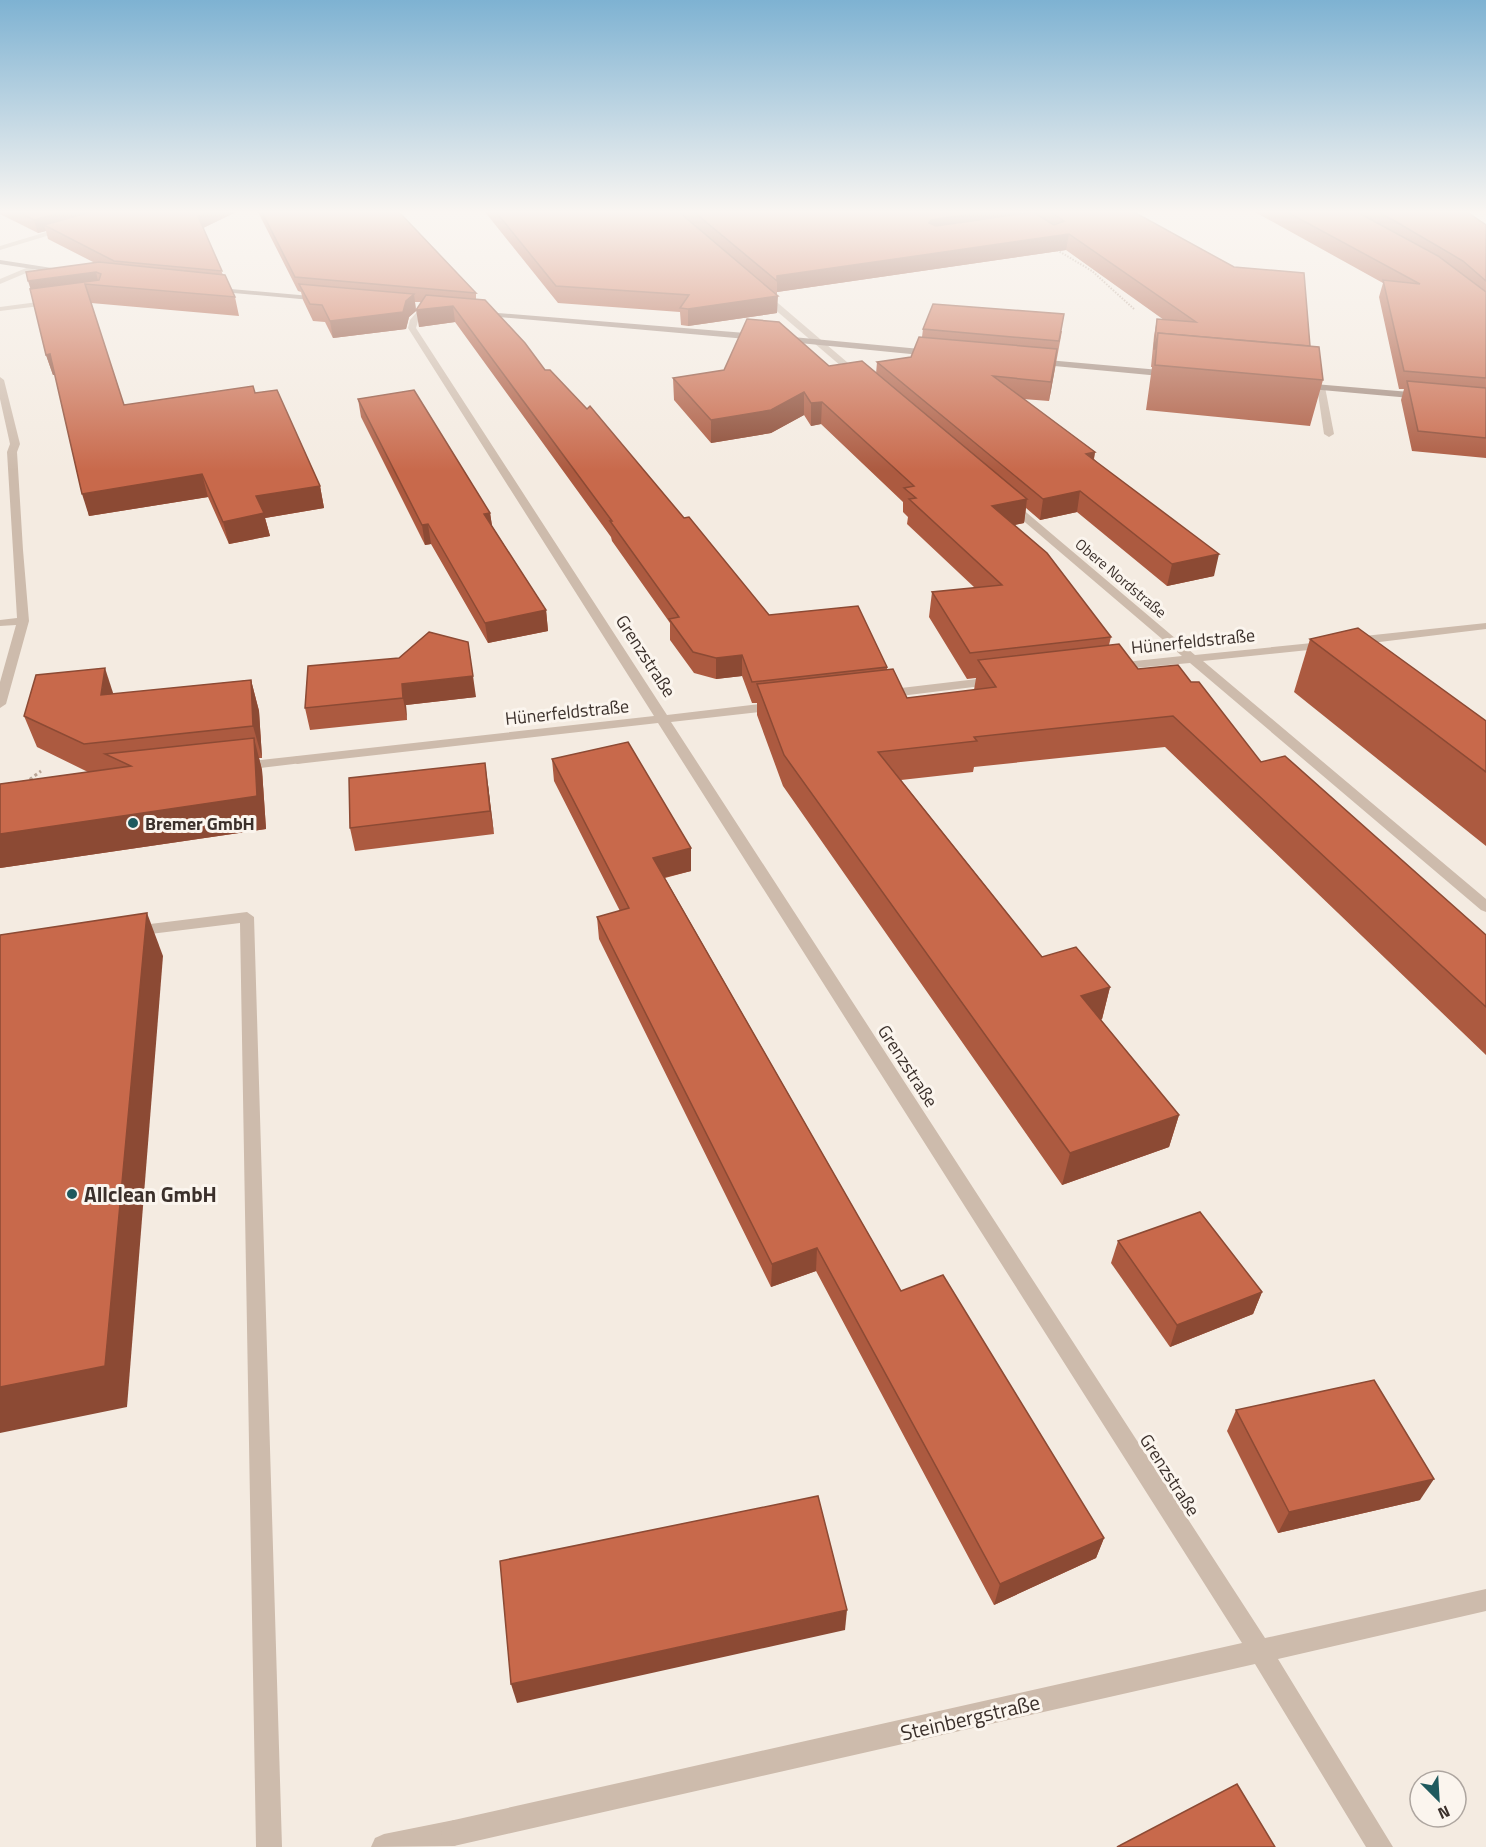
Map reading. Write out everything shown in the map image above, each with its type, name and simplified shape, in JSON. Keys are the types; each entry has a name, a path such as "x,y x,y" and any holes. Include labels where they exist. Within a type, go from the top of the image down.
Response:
{"main road":[{"path":"313,298 333,300"},
{"path":"472,312 765,338"},
{"path":"776,339 937,353"},
{"path":"1021,361 1179,374"},
{"path":"1297,385 1427,397"}],"street":[{"path":"767,298 864,381"},
{"path":"0,309 67,300"},
{"name":"Grenzstraße","path":"425,308 414,320 412,328 1260,1651 1380,1847"},
{"path":"0,380 3,401 15,444 12,452 23,621 0,704"},
{"path":"1321,387 1329,434"},
{"name":"Obere Nordstraße","path":"1001,497 1486,907"},
{"path":"0,623 23,621"},
{"name":"Hünerfeldstraße","path":"1099,669 1486,626"},
{"path":"875,695 1005,680"},
{"name":"Hünerfeldstraße","path":"225,768 793,704"},
{"path":"118,933 247,917 269,1847"},
{"name":"Steinbergstraße","path":"384,1847 1486,1600"}],"path":[{"path":"1122,298 1134,309"},
{"path":"18,787 41,771"}],"building":[{"path":"32,298 90,298 124,405 253,386 255,393 277,390 320,486 256,496 264,513 223,522 202,474 82,494 50,354 46,355"},
{"path":"307,298 409,298 403,312 330,321 322,305 310,304"},
{"path":"424,298 485,300 525,343 545,370 550,370 587,409 590,406 684,518 689,517 769,615 858,606 887,667 752,682 742,655 716,658 693,652 669,619 679,617 610,521 612,521 453,306 416,310"},
{"path":"687,298 763,298 688,309 680,308"},
{"path":"1162,298 1306,298 1310,346 1158,333 1154,349 1157,319 1196,322"},
{"path":"1387,298 1486,298 1486,378 1404,371"},
{"path":"933,304 1064,314 1059,341 923,329"},
{"path":"747,319 779,322 829,366 862,361 1027,499 992,506 1047,553 1111,637 970,653 932,592 1002,585 909,499 916,498 904,488 914,486 822,402 811,403 804,392 771,410 711,420 673,378 724,370"},
{"path":"1158,333 1319,347 1323,380 1155,365"},
{"path":"919,337 1057,349 1051,382 993,376 1095,452 1086,454 1219,554 1172,564 1080,491 1043,499 877,362 911,357"},
{"path":"1407,381 1486,388 1486,438 1418,431"},
{"path":"414,390 490,513 484,514 546,610 485,623 428,524 422,525 358,399"},
{"path":"1358,628 1486,721 1486,772 1310,639"},
{"path":"429,632 468,642 473,676 402,684 403,698 305,708 308,666 399,658"},
{"path":"1119,644 1138,669 1178,665 1191,682 1199,682 1261,762 1285,756 1486,935 1486,1007 1173,716 974,737 977,741 878,752 1042,957 1076,947 1110,987 1081,996 1179,1115 1070,1153 784,755 757,684 893,669 907,698 996,687 978,660"},
{"path":"105,668 101,695 251,680 253,726 84,744 24,716 36,675"},
{"path":"254,738 257,796 0,834 0,784 131,766 105,754"},
{"path":"628,742 691,848 653,858 901,1291 943,1275 1104,1538 1000,1584 817,1248 772,1264 597,917 629,908 552,759"},
{"path":"485,763 490,811 350,828 349,778"},
{"name":"Allclean GmbH","path":"147,913 105,1366 0,1387 0,935"},
{"path":"1200,1212 1262,1292 1177,1325 1118,1241"},
{"path":"1374,1380 1434,1479 1289,1512 1236,1410"},
{"path":"818,1496 847,1610 511,1684 500,1561"},
{"path":"1237,1784 1275,1847 1117,1847"}],"place":[{"name":"Bremer GmbH","path":"133,823"},
{"name":"Allclean GmbH","path":"72,1194"}]}
